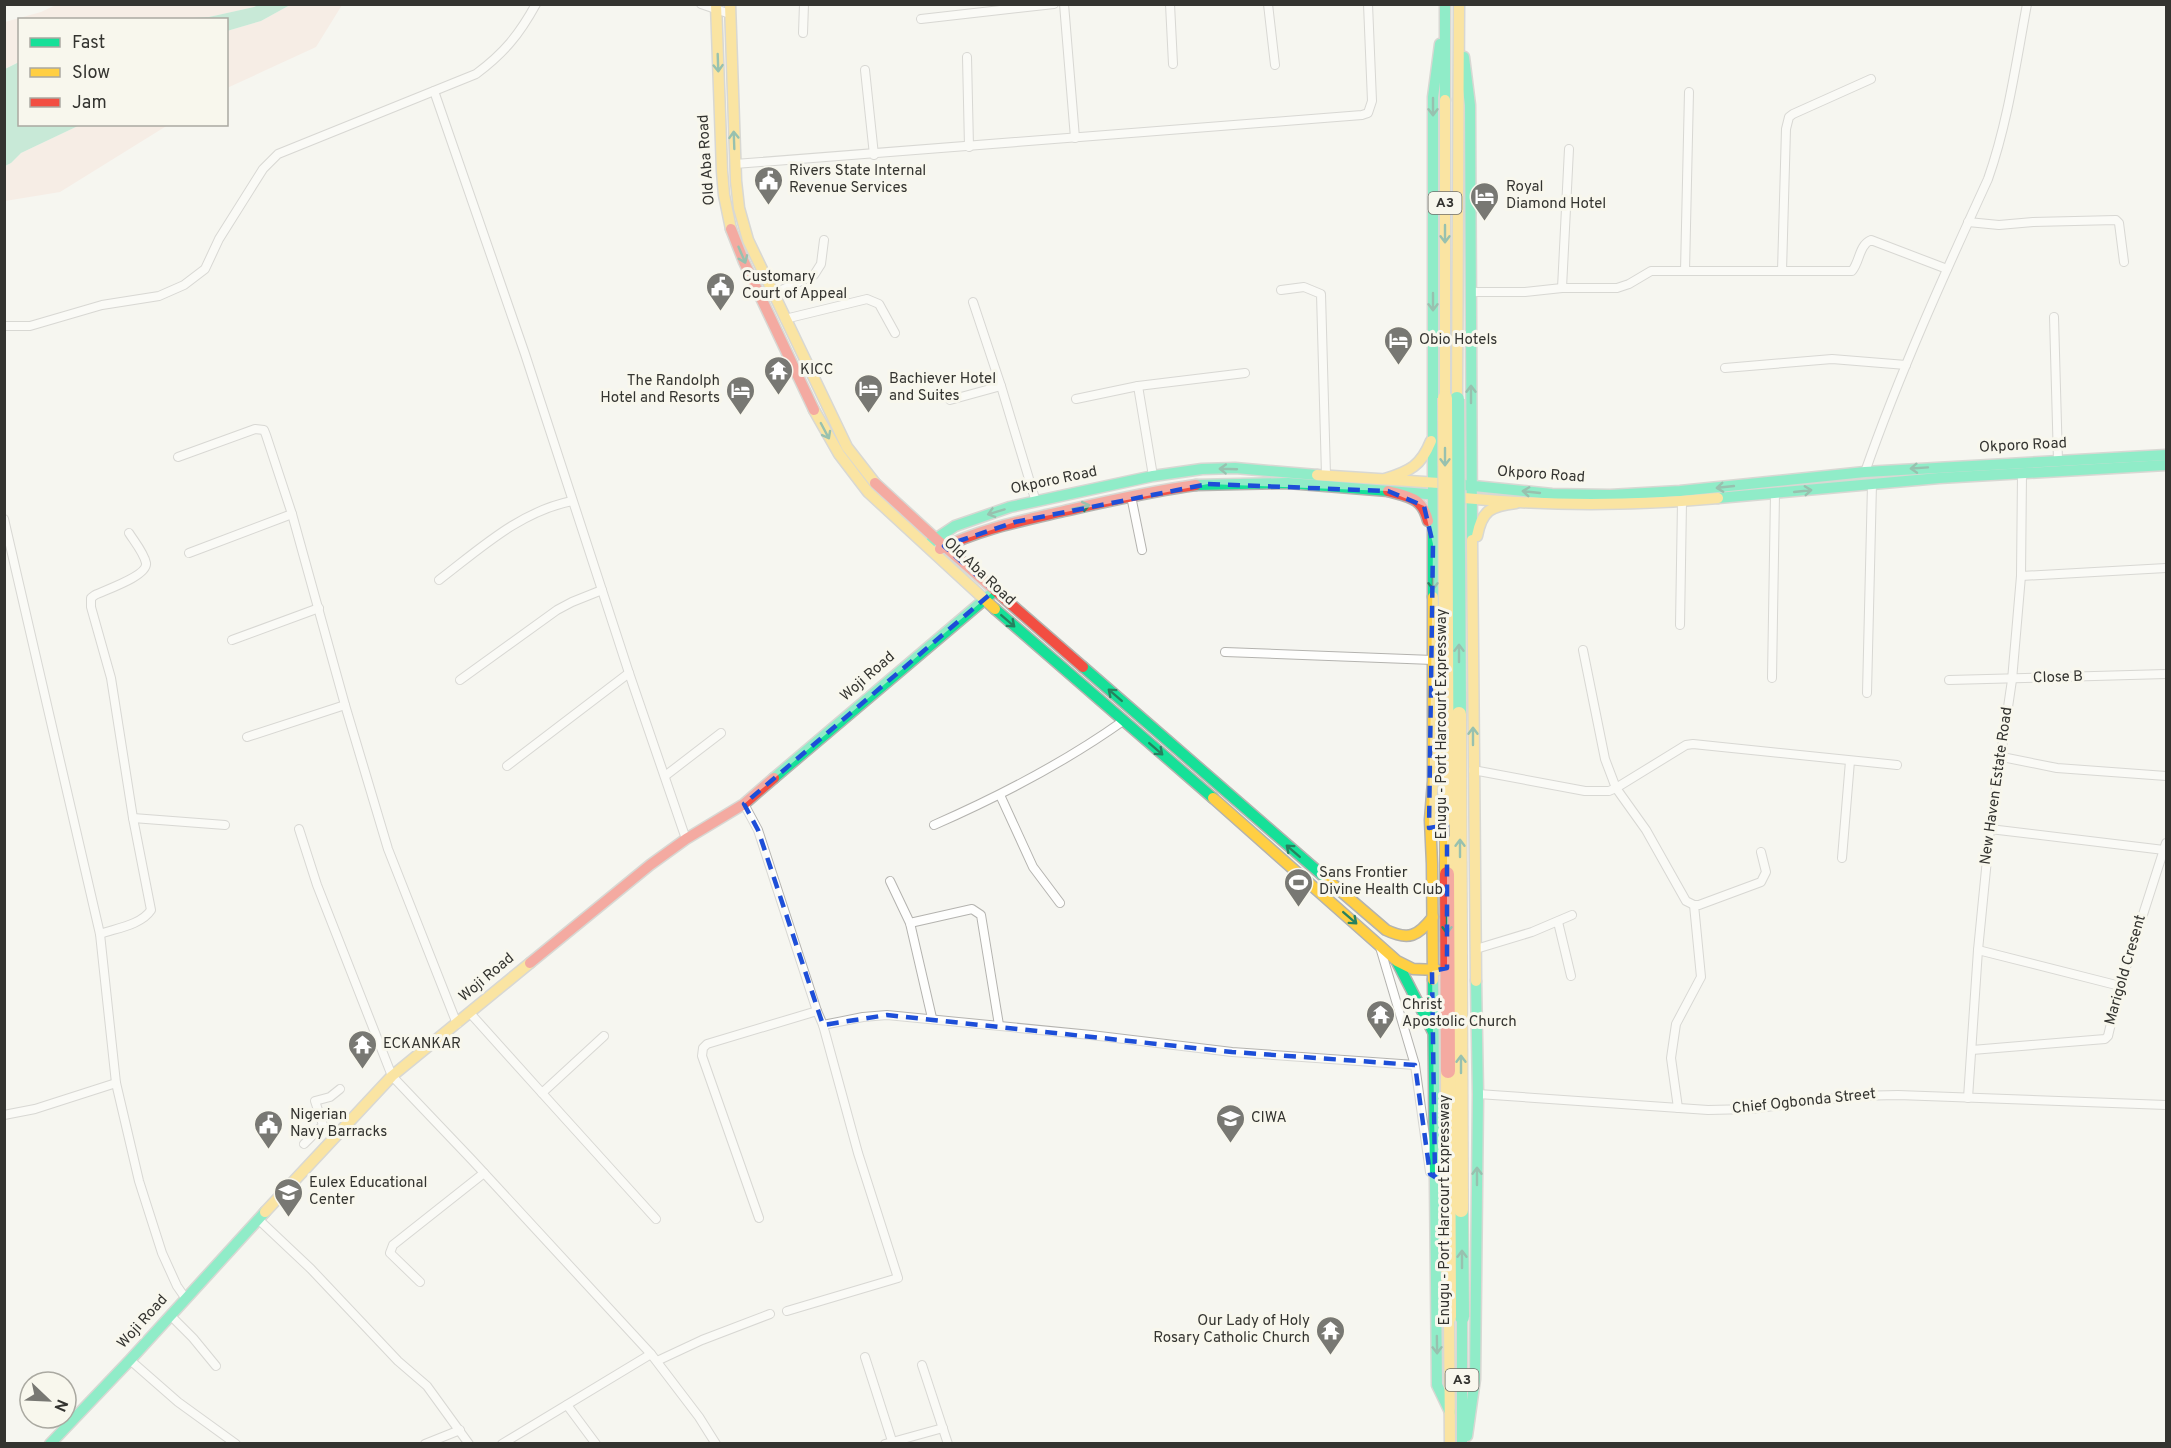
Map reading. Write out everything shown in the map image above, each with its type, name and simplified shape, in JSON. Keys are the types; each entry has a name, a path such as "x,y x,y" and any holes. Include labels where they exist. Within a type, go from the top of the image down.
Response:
{"main road":[{"name":"Enugu - Port Harcourt Expressway","path":"1450,5 1460,25 1451,398"},
{"name":"Enugu - Port Harcourt Expressway","path":"1450,5 1455,1317 1450,1443"},
{"path":"1450,5 1433,97 1433,780 1430,852 1433,916 1437,1385 1450,1412"},
{"name":"Old Aba Road","path":"723,8 738,202 748,240 840,435 856,461 935,546"},
{"name":"Old Aba Road","path":"723,8 724,195 728,216 741,254 824,432 837,453 868,492 935,546 1123,721 1294,868 1396,961 1413,969 1432,971 1461,963 1476,949"},
{"path":"1460,25 1470,105 1473,770 1478,1094 1475,1379 1464,1443"},
{"path":"1386,485 1416,467 1426,454 1433,434"},
{"name":"Okporo Road","path":"935,546 984,530 1131,496 1183,486 1232,482 1386,485 1472,493 1610,495 2166,455"},
{"name":"Okporo Road","path":"1472,493 1516,503 1584,506 1682,502 1775,494 1869,478 2022,474 2166,465"},
{"name":"Okporo Road","path":"935,546 966,521 1010,507 1154,476 1213,468 1326,474 1386,485"},
{"path":"1386,485 1414,498 1424,506 1433,544"},
{"path":"1472,564 1482,515 1498,504 1516,503"},
{"name":"Old Aba Road","path":"989,596 1386,930 1404,937 1411,936 1420,932 1433,916"},
{"name":"Woji Road","path":"50,1443 130,1360 258,1218 392,1076 650,865 663,858 686,839 744,804 989,596"},
{"path":"1432,864 1438,836 1445,826 1458,824 1468,828 1474,837"},
{"path":"1396,961 1434,1034"},
{"name":"Enugu - Port Harcourt Expressway","path":"1455,1317 1464,1443"}],"street":[{"path":"4,326 30,326 102,305 159,296 183,285 205,269 219,239 263,169 278,154 476,74 499,57 515,38 536,4"},
{"path":"701,4 723,8"},
{"path":"803,33 804,4"},
{"path":"921,19 1054,4"},
{"path":"1064,4 1075,138"},
{"path":"1170,4 1173,64"},
{"path":"1268,4 1275,65"},
{"path":"735,164 1362,115 1368,113 1372,101 1368,4"},
{"path":"1867,693 1869,478 1883,422 1996,155 2010,98 2027,4"},
{"path":"967,57 969,147"},
{"path":"865,70 874,154"},
{"path":"1782,271 1786,129 1789,117 1870,79"},
{"path":"435,91 686,839"},
{"path":"1686,271 1689,92"},
{"path":"1562,288 1569,149"},
{"path":"1968,222 1999,225 2043,221 2116,220 2119,223 2124,262"},
{"path":"773,294 814,275 821,264 824,240"},
{"path":"1471,292 1617,288 1652,271 1852,271 1864,244 1871,240 1947,269"},
{"path":"1281,290 1304,287 1321,294 1326,474"},
{"path":"785,319 867,299 879,304 895,333"},
{"path":"973,302 1036,502"},
{"path":"2054,317 2058,461"},
{"path":"1725,368 1832,359 1906,365"},
{"path":"1076,399 1138,386 1245,373"},
{"path":"950,400 1001,386"},
{"path":"1138,386 1154,476"},
{"path":"178,456 255,429 264,430 292,514 388,849 457,1024"},
{"name":"New Haven Estate Road","path":"1968,1098 1978,950 1990,829 2012,680 2021,576 2022,474"},
{"path":"1772,678 1775,494"},
{"path":"1131,496 1142,550"},
{"path":"439,580 519,520 546,507 572,501"},
{"path":"1680,625 1682,502"},
{"path":"189,553 292,514"},
{"path":"4,519 100,934 116,1083 139,1181 169,1269 186,1299"},
{"path":"100,934 140,921 147,917 151,910 133,818 111,678 91,607 91,598 94,595 138,575 146,567 146,562 129,533"},
{"path":"2021,576 2166,568"},
{"path":"460,680 557,610 602,590"},
{"path":"232,640 319,608"},
{"path":"1583,650 1605,759 1616,788 1646,830 1686,901 1699,905 1761,882 1766,872 1761,852"},
{"path":"1225,652 1433,660"},
{"path":"507,766 629,674"},
{"name":"Close B","path":"1949,680 2166,674"},
{"path":"247,737 345,705"},
{"path":"934,825 1000,795 1065,759 1123,721"},
{"path":"665,776 721,733"},
{"path":"1473,770 1585,791 1609,791 1686,745 1897,765"},
{"path":"2002,757 2066,769 2166,776"},
{"path":"1842,858 1850,761"},
{"path":"1000,795 1033,867 1060,903"},
{"path":"744,804 758,830 823,1025 858,1153 898,1278 787,1311"},
{"path":"133,818 225,825"},
{"path":"299,829 317,885 392,1076 651,1354 699,1416 716,1443"},
{"path":"1990,829 2165,846"},
{"name":"Marigold Cresent","path":"1972,1050 2105,1039 2108,1036 2120,986 2165,846"},
{"path":"890,881 910,923 932,1018"},
{"path":"1678,1108 1671,1058 1676,1024 1701,977 1694,905"},
{"path":"910,923 972,909 981,915 999,1025"},
{"path":"1476,949 1558,922 1572,915"},
{"path":"1558,922 1571,976"},
{"path":"1379,945 1415,1065 1430,1174 1435,1177"},
{"path":"1978,950 2120,986"},
{"path":"759,1218 702,1056 703,1048 707,1044 817,1011"},
{"path":"470,1013 656,1219"},
{"path":"823,1025 876,1015 932,1018 1232,1052 1415,1065"},
{"path":"542,1093 604,1036"},
{"path":"4,1115 35,1109 116,1083"},
{"path":"304,1144 323,1125 315,1101 330,1097 340,1089"},
{"name":"Chief Ogbonda Street","path":"1478,1094 1708,1110 1751,1109 1863,1095 2166,1105"},
{"path":"420,1282 390,1253 393,1245 484,1173"},
{"path":"258,1218 311,1269 398,1361 427,1386 470,1443"},
{"path":"657,1361 702,1340 770,1314"},
{"path":"171,1316 216,1366"},
{"path":"501,1443 651,1354"},
{"path":"865,1357 891,1443 943,1428"},
{"path":"130,1360 178,1402 236,1443"},
{"path":"922,1365 948,1443"},
{"path":"567,1405 596,1443"},
{"path":"425,1443 460,1430"}],"highlighted area":[{"path":"1208,484 1388,491 1424,506 1433,544 1429,828 1447,825 1447,968 1432,971 1435,1177 1430,1174 1415,1065 1232,1052 887,1015 823,1025 758,830 744,804 994,591 944,546 1015,522"}],"shaded area":[{"path":"56,5 258,5 209,17 194,18 19,18"},
{"path":"290,5 342,5 316,47 228,88 228,31 261,21"},
{"path":"290,5 261,21 228,31 228,18 194,18 209,17 254,7"},
{"path":"18,18 18,62 5,69 5,22"},
{"path":"18,62 18,126 78,126 21,153 5,166 5,69"},
{"path":"78,126 166,126 60,192 5,201 5,166 21,153"}],"traffic: fast":[{"path":"1445,4 1445,100"},
{"path":"1433,597 1433,97 1440,44"},
{"path":"1464,57 1470,105 1472,540"},
{"path":"1457,399 1459,714"},
{"path":"1464,485 1552,494 1610,495 1680,491 1865,472 2166,455"},
{"path":"1718,498 1939,478 2166,465"},
{"path":"931,542 955,526 1010,507 1153,476 1202,469 1235,468 1317,475"},
{"path":"1196,485 1288,483 1439,495"},
{"path":"774,778 991,594"},
{"path":"995,609 1213,798"},
{"path":"1083,667 1329,881"},
{"path":"1397,962 1433,1032"},
{"path":"1433,980 1437,1385 1450,1412"},
{"path":"1467,1436 1475,1379 1478,1094 1476,981"},
{"path":"1461,1210 1462,1317"},
{"path":"50,1444 265,1212"},
{"path":"1462,1317 1462,1444"}],"traffic: slow":[{"path":"716,4 722,171 731,229"},
{"path":"730,4 736,181 739,208 748,240 847,447 875,483"},
{"path":"1457,399 1459,4"},
{"path":"1445,100 1445,398"},
{"path":"1445,398 1447,874"},
{"path":"814,410 839,454 868,492 995,609"},
{"path":"1385,479 1419,462 1431,441"},
{"path":"1317,475 1439,483"},
{"path":"1464,498 1591,504 1718,498"},
{"path":"1477,536 1482,520 1489,511 1516,503"},
{"path":"1472,540 1476,981"},
{"path":"1433,597 1433,781 1430,820 1433,980"},
{"path":"1459,714 1461,1210"},
{"path":"1213,798 1397,961 1413,969 1438,970"},
{"path":"1329,881 1386,930 1394,933 1412,935 1423,929 1433,917"},
{"path":"265,1212 392,1076 530,963"},
{"path":"1448,1071 1449,1317"},
{"path":"1449,1317 1450,1444"}],"traffic: jam":[{"path":"731,229 744,262 814,410"},
{"path":"875,483 1083,667"},
{"path":"940,549 970,536 1016,522 1196,485"},
{"path":"1388,491 1414,499 1422,507 1428,521"},
{"path":"530,963 650,865 686,839 744,804 774,778"},
{"path":"1447,874 1448,1071"}],"place":[{"name":"Rivers State Internal Revenue Services","path":"768,206"},
{"name":"Royal Diamond Hotel","path":"1485,222"},
{"name":"Customary Court of Appeal","path":"721,312"},
{"name":"Obio Hotels","path":"1398,366"},
{"name":"KICC","path":"779,396"},
{"name":"Bachiever Hotel and Suites","path":"868,414"},
{"name":"The Randolph Hotel and Resorts","path":"741,416"},
{"name":"Sans Frontier Divine Health Club","path":"1298,908"},
{"name":"Christ Apostolic Church","path":"1381,1040"},
{"name":"ECKANKAR","path":"362,1070"},
{"name":"CIWA","path":"1230,1144"},
{"name":"Nigerian Navy Barracks","path":"269,1150"},
{"name":"Eulex Educational Center","path":"288,1218"},
{"name":"Our Lady of Holy Rosary Catholic Church","path":"1331,1356"}]}
